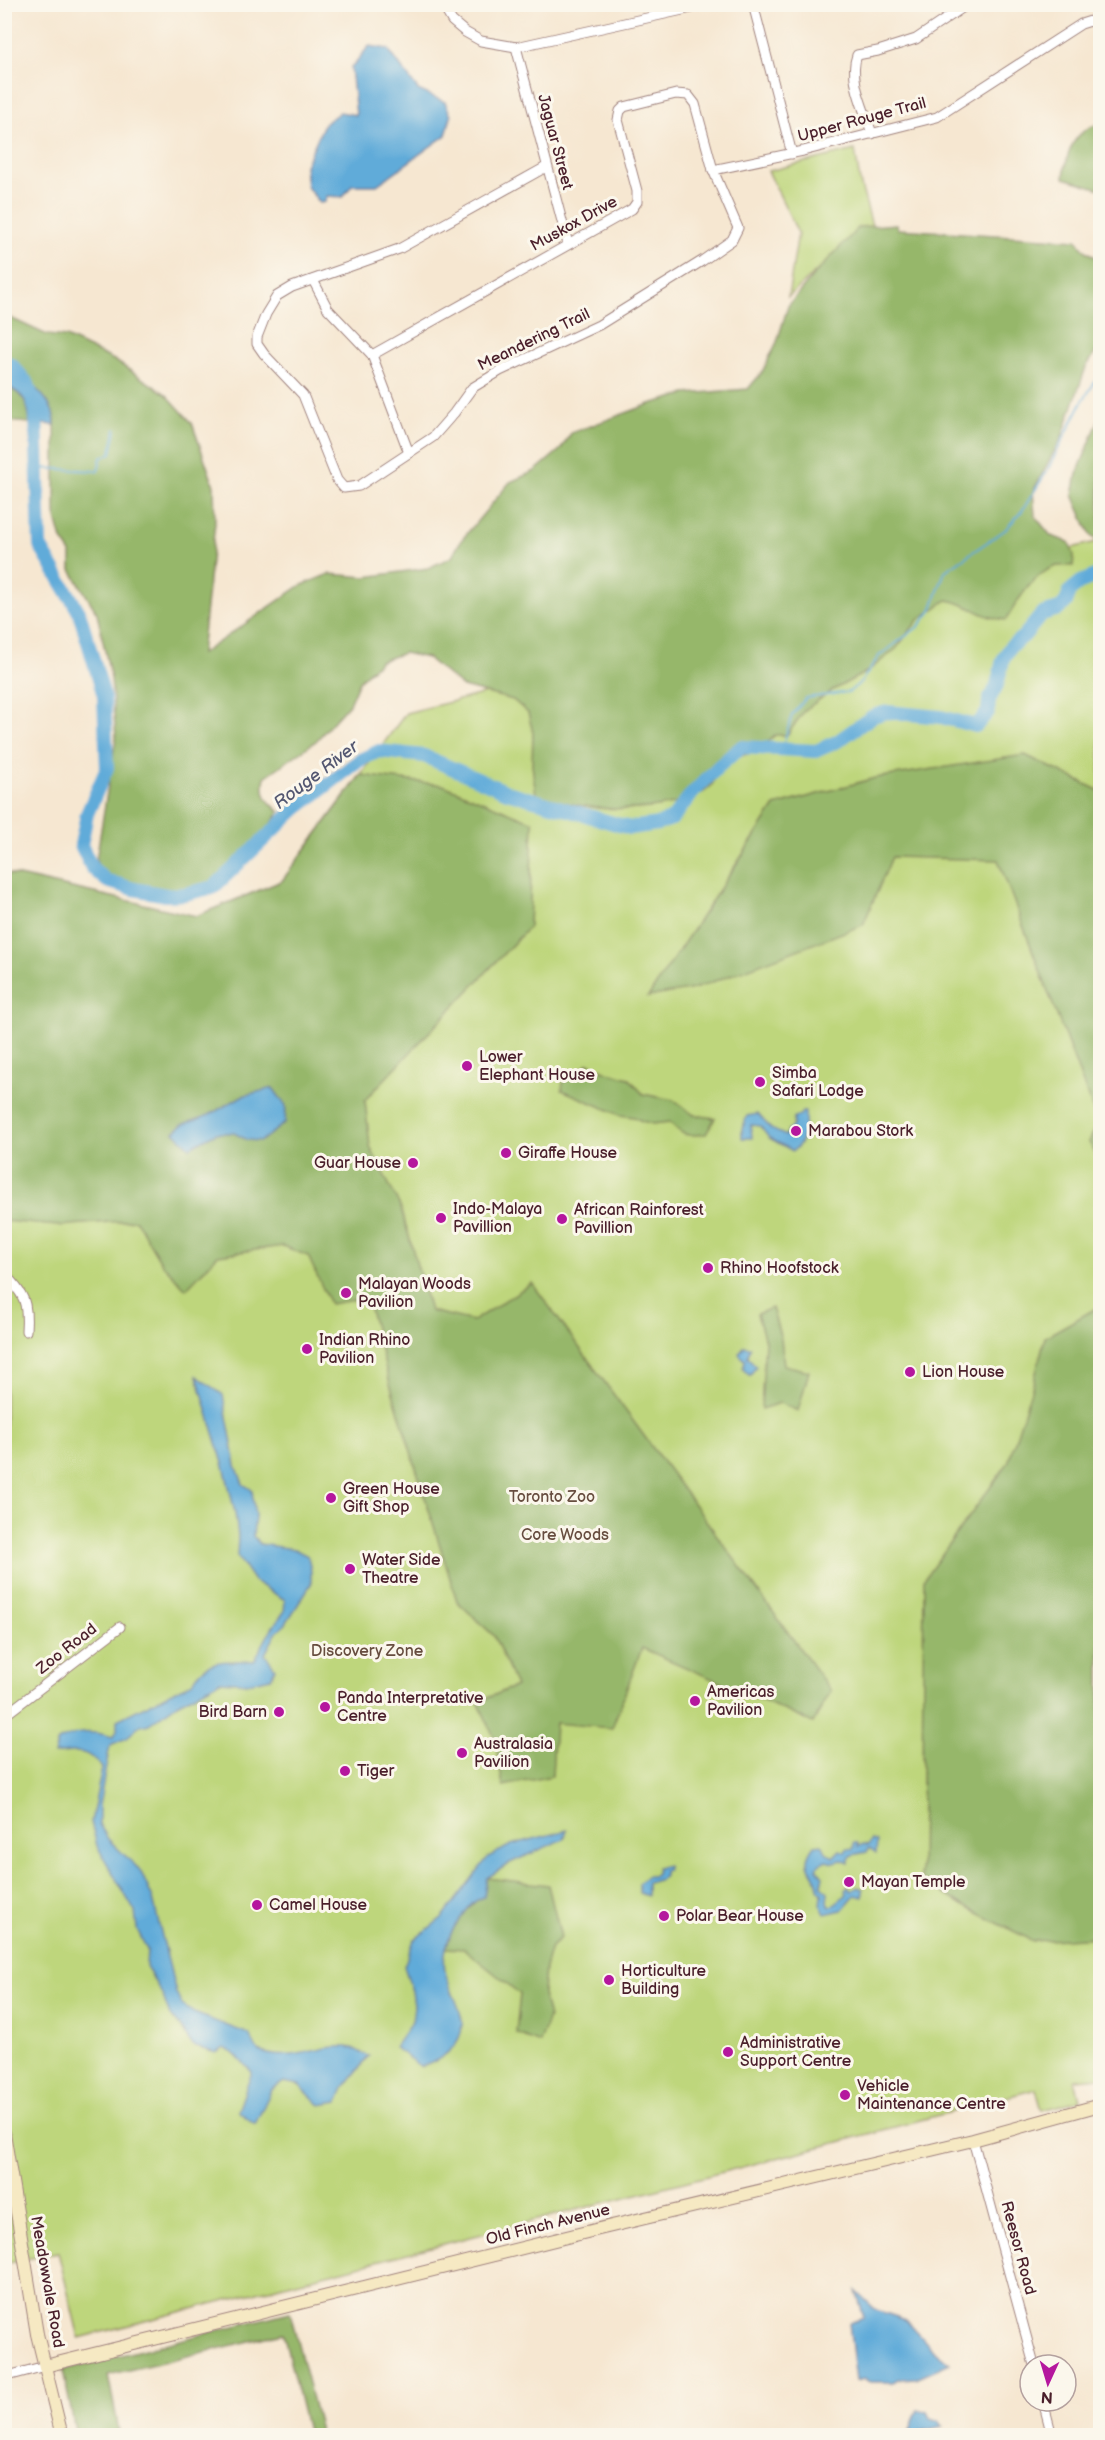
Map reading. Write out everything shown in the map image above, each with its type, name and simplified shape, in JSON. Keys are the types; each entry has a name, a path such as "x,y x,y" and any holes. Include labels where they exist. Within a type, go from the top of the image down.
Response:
{"street":[{"path":"442,4 452,21 465,32 481,41 516,47 710,4"},
{"path":"753,4 792,154"},
{"path":"872,134 855,81 853,66 856,55 878,51 916,39 968,4"},
{"name":"Upper Rouge Trail","path":"713,170 792,154 937,117 1081,24 1101,18"},
{"name":"Jaguar Street","path":"516,47 568,244"},
{"name":"Muskox Drive","path":"372,355 632,209 637,202 637,191 618,120 624,106 676,94 688,95 695,104 713,170"},
{"name":"Meandering Trail","path":"546,167 399,249 292,287 277,296 266,314 257,337 257,344 303,395 340,486 348,489 358,486 433,438 472,388 500,371 599,325 732,240 738,228 713,170"},
{"path":"313,280 328,309 372,355 410,453"},
{"path":"4,1274 21,1292 26,1304 26,1331"},
{"name":"Zoo Road","path":"4,1716 120,1627"},
{"name":"Old Finch Avenue","path":"4,2378 713,2201 973,2140 1101,2105"},
{"name":"Meadowvale Road","path":"4,2133 37,2334 62,2436"},
{"name":"Reesor Road","path":"973,2140 1031,2353"},
{"path":"1046,2413 1052,2436"}],"green space":[{"path":"1100,124 1100,189 1064,178 1069,152 1077,137 1091,127"},
{"path":"855,150 860,182 878,247 829,260 788,297 798,233 768,171"},
{"path":"896,224 898,229 1077,240 1086,251 1100,260 1100,346 1086,367 1062,437 1033,491 1035,516 1051,536 1069,542 1074,555 1073,566 1056,566 1039,576 1026,590 1006,620 990,617 947,600 918,620 896,649 868,671 833,690 805,710 787,735 775,735 762,748 724,764 718,769 712,785 699,795 659,807 606,809 571,804 536,795 532,765 533,733 528,713 513,700 463,687 427,658 404,653 380,661 359,681 349,704 316,741 265,777 266,797 280,812 243,862 227,879 206,889 179,894 109,885 103,880 96,860 116,737 111,679 97,613 71,570 71,553 62,540 55,514 55,419 32,383 5,367 4,315 47,335 66,337 114,360 166,394 192,423 214,486 215,523 201,654 300,586 329,574 366,577 428,568 452,557 460,542 510,482 535,471 561,449 571,433 650,404 686,394 748,389 762,372 777,342 788,306 811,278 859,227"},
{"path":"4,385 24,399 30,423 5,421"},
{"path":"1100,417 1100,543 1091,536 1073,495 1077,474"},
{"name":"Toronto Zoo","path":"1100,541 1100,2077 1075,2079 1080,2100 1042,2110 1036,2089 79,2338 58,2252 5,2264 5,873 196,916 282,881 406,713"},
{"path":"1025,755 1100,791 1100,1164 1089,1142 1098,1123 998,860 892,857 863,925 694,989 648,997 775,806 875,778"},
{"name":"Core Woods","path":"361,775 443,785 533,822 529,927 365,1100 370,1147 401,1208 430,1311 473,1321 532,1283 831,1691 813,1723 642,1648 612,1728 555,1723 552,1776 503,1786 495,1739 478,1702 516,1686 494,1636 457,1601 388,1377 367,1298 330,1304 308,1256 283,1246 218,1255 186,1289 162,1264 136,1220 58,1226 5,1221 5,873 196,916 282,881"},
{"path":"589,1063 607,1072 629,1078 643,1094 673,1100 694,1115 715,1118 706,1134 685,1134 670,1122 653,1124 620,1115 562,1090 563,1082"},
{"path":"1100,1306 1100,1933 1098,1937 1033,1941 962,1905 921,1879 924,1579 1008,1463 1034,1381 1045,1337"},
{"path":"772,1308 781,1339 784,1365 809,1371 798,1411 780,1403 761,1409 765,1341 757,1314"},
{"path":"487,1878 548,1885 561,1937 551,1947 545,1968 543,1994 549,2017 540,2043 516,2033 520,1994 464,1949 446,1948 454,1925 477,1899"},
{"path":"290,2312 321,2435 308,2435 283,2333 108,2375 119,2431 100,2435 76,2435 63,2370"}],"water":[{"path":"369,46 388,49 418,90 445,102 451,116 446,135 377,185 352,185 343,197 327,196 325,202 320,203 307,187 305,166 324,124 340,112 356,115 351,68"},
{"path":"4,367 37,390 50,406 55,425 30,423 24,399 5,385"},
{"path":"273,1088 286,1106 285,1123 261,1141 247,1140 234,1133 216,1133 190,1147 174,1132 182,1125 209,1115 242,1096"},
{"name":"Marabou Stork","path":"805,1112 804,1134 793,1151 769,1138 760,1126 751,1125 752,1138 742,1138 742,1129 747,1116 758,1114 771,1129 786,1136 788,1130 793,1126 794,1118"},
{"path":"744,1346 750,1347 748,1357 756,1366 750,1376 743,1369 745,1360 739,1354"},
{"path":"197,1376 223,1395 236,1465 243,1484 252,1490 255,1516 253,1536 260,1544 294,1549 308,1556 311,1584 285,1625 278,1630 265,1654 275,1668 271,1678 248,1683 220,1681 177,1704 149,1724 137,1727 127,1738 110,1745 99,1806 99,1824 108,1839 140,1870 153,1899 176,1993 182,2005 194,2013 249,2034 258,2051 272,2055 341,2047 352,2048 369,2056 345,2086 338,2102 320,2105 299,2085 284,2082 272,2089 255,2124 238,2111 252,2072 233,2053 224,2048 216,2053 193,2046 170,2016 163,1996 146,1966 147,1950 137,1929 135,1912 97,1846 91,1822 102,1768 91,1757 81,1752 54,1754 58,1741 72,1735 92,1733 113,1737 117,1731 117,1720 193,1682 205,1668 212,1664 227,1661 254,1661 272,1628 284,1612 285,1600 254,1581 237,1556 238,1536 235,1513 225,1470"},
{"path":"567,1830 564,1839 510,1863 487,1878 484,1897 471,1905 453,1929 444,1963 446,1976 461,2017 461,2031 459,2039 443,2057 421,2067 394,2047 412,2022 414,2006 412,1991 404,1966 414,1940 443,1917 488,1857 511,1845"},
{"path":"872,1840 877,1842 876,1853 869,1848 867,1852 852,1855 849,1863 842,1860 834,1862 827,1860 818,1865 817,1869 823,1876 821,1886 828,1892 827,1902 830,1907 846,1895 845,1890 848,1887 851,1891 858,1887 863,1889 863,1897 855,1895 842,1910 825,1914 821,1906 822,1894 808,1864 810,1853 815,1845 822,1844 826,1852 833,1857 840,1850 845,1852 847,1848 853,1849 854,1843 858,1843 858,1847 863,1844 868,1845"},
{"path":"667,1865 667,1870 664,1871 661,1879 647,1883 647,1896 639,1893 639,1883 647,1876 656,1873 657,1868"},
{"path":"856,2291 876,2310 906,2320 931,2348 950,2363 916,2378 898,2379 893,2382 870,2382 864,2379 856,2381 849,2323 864,2318"},
{"path":"918,2410 927,2412 930,2418 939,2421 943,2426 908,2434"}],"waterway":[{"name":"Rouge River","path":"4,362 12,365 28,384 36,411 40,546 79,612 104,696 107,768 87,814 81,845 92,868 107,881 134,889 166,895 185,894 214,887 296,809 360,760 379,751 424,756 507,792 630,828 658,824 672,819 689,797 741,747 816,751 838,741 873,716 887,712 941,717 976,726 988,712 989,700 997,685 1003,660 1010,647 1024,636 1042,614 1059,609 1066,602 1070,591 1081,582 1100,574"},
{"path":"782,749 792,715 806,698 849,692 861,682 879,656 918,627 931,611 945,571 1005,530 1022,511 1047,471 1082,402 1100,374"},
{"path":"39,468 98,471 101,458 111,453 116,429"}],"place":[{"name":"Lower Elephant House","path":"467,1066"},
{"name":"Simba Safari Lodge","path":"760,1082"},
{"name":"Marabou Stork","path":"796,1131"},
{"name":"Giraffe House","path":"506,1153"},
{"name":"Guar House","path":"413,1163"},
{"name":"Indo-Malaya Pavillion","path":"441,1218"},
{"name":"African Rainforest Pavillion","path":"562,1219"},
{"name":"Rhino Hoofstock","path":"708,1268"},
{"name":"Malayan Woods Pavilion","path":"346,1293"},
{"name":"Indian Rhino Pavilion","path":"307,1349"},
{"name":"Lion House","path":"910,1372"},
{"name":"Green House Gift Shop","path":"331,1498"},
{"name":"Water Side Theatre","path":"350,1569"},
{"name":"Americas Pavilion","path":"695,1701"},
{"name":"Panda Interpretative Centre","path":"325,1707"},
{"name":"Bird Barn","path":"279,1712"},
{"name":"Australasia Pavilion","path":"462,1753"},
{"name":"Tiger","path":"345,1771"},
{"name":"Mayan Temple","path":"849,1882"},
{"name":"Camel House","path":"257,1905"},
{"name":"Polar Bear House","path":"664,1916"},
{"name":"Horticulture Building","path":"609,1980"},
{"name":"Administrative Support Centre","path":"728,2052"},
{"name":"Vehicle Maintenance Centre","path":"845,2095"}],"park label":[{"name":"Discovery Zone","path":"367,1651"}]}
